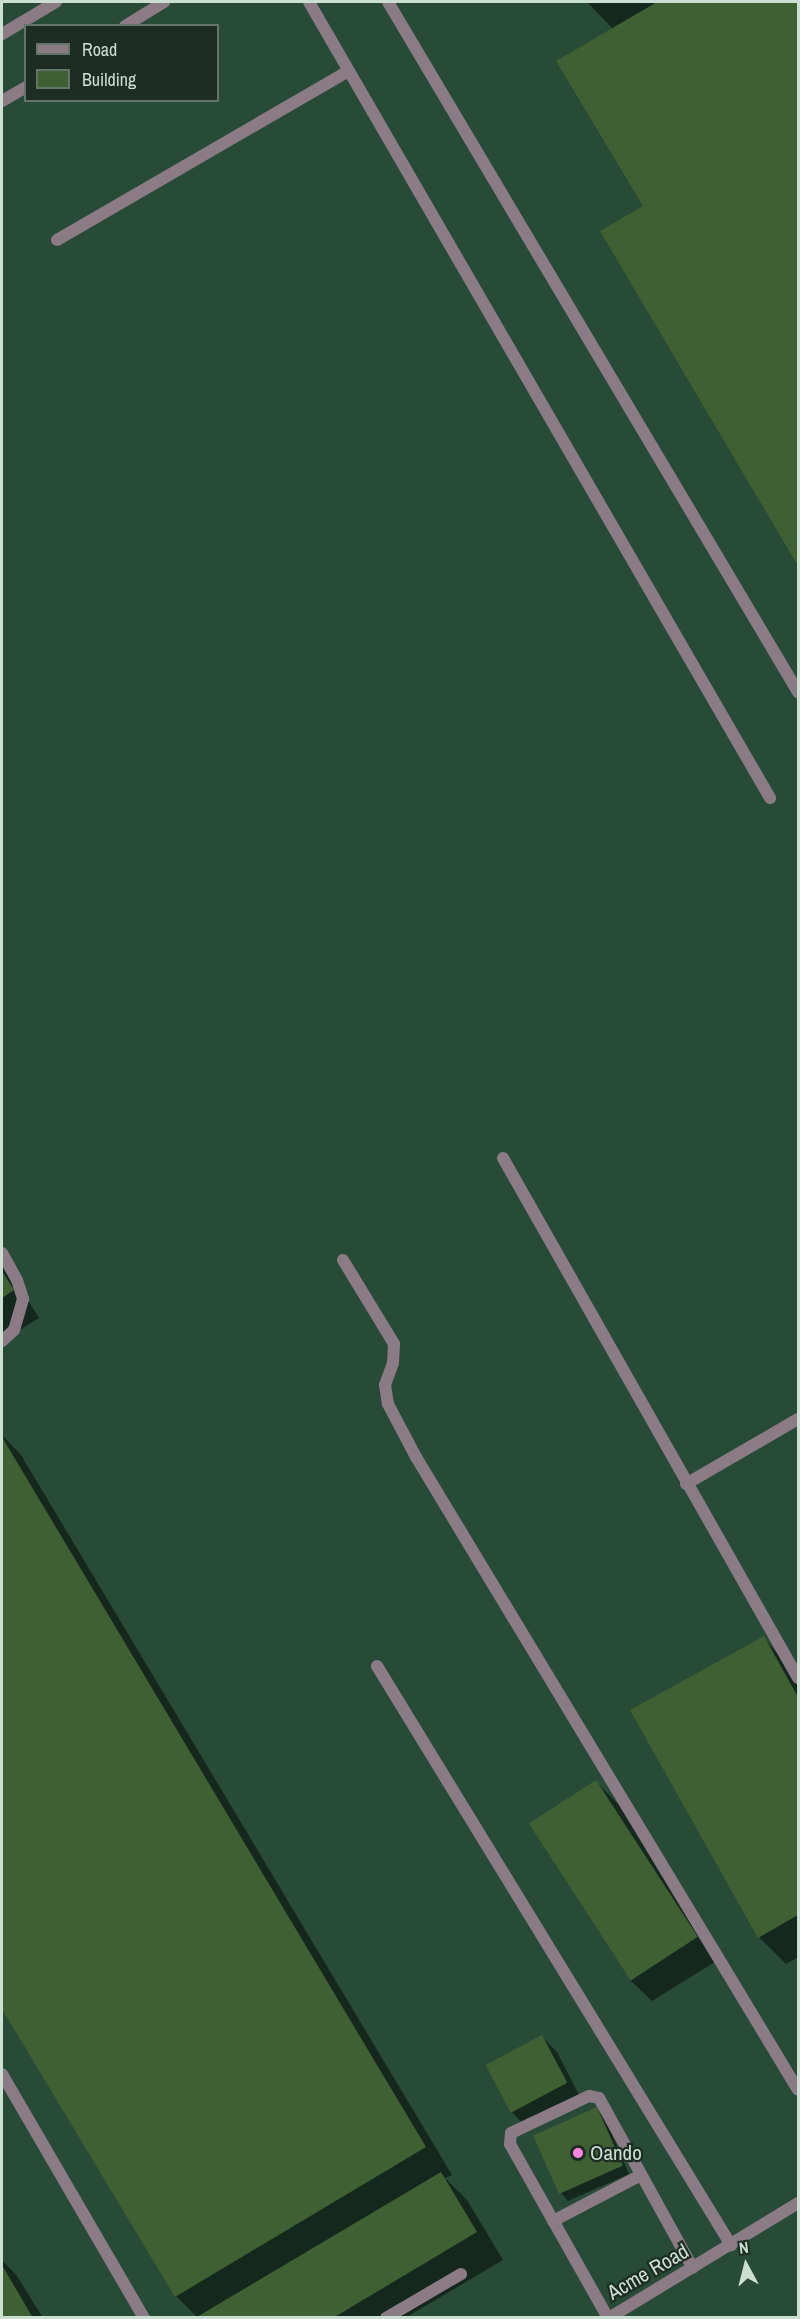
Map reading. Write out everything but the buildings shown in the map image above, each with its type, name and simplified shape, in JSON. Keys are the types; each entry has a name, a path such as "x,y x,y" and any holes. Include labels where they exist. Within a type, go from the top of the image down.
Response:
{"street":[{"path":"2,34 56,2"},
{"path":"128,24 164,2"},
{"path":"309,2 347,72 770,798"},
{"path":"388,2 798,693"},
{"path":"57,240 347,72"},
{"path":"2,101 24,88"},
{"path":"503,1158 686,1485 798,1678"},
{"path":"2,1253 18,1280 23,1299 14,1330 2,1341"},
{"path":"343,1260 394,1344 393,1363 385,1385 388,1404 416,1457 798,2090"},
{"path":"686,1485 798,1419"},
{"path":"377,1666 731,2246"},
{"path":"2,2074 144,2318"},
{"path":"608,2318 510,2144 511,2133 594,2096 599,2098 693,2268"},
{"path":"553,2221 641,2175"},
{"name":"Acme Road","path":"608,2318 731,2246 798,2203"},
{"path":"386,2318 461,2274"}],"place":[{"name":"Oando","path":"578,2153"}]}
